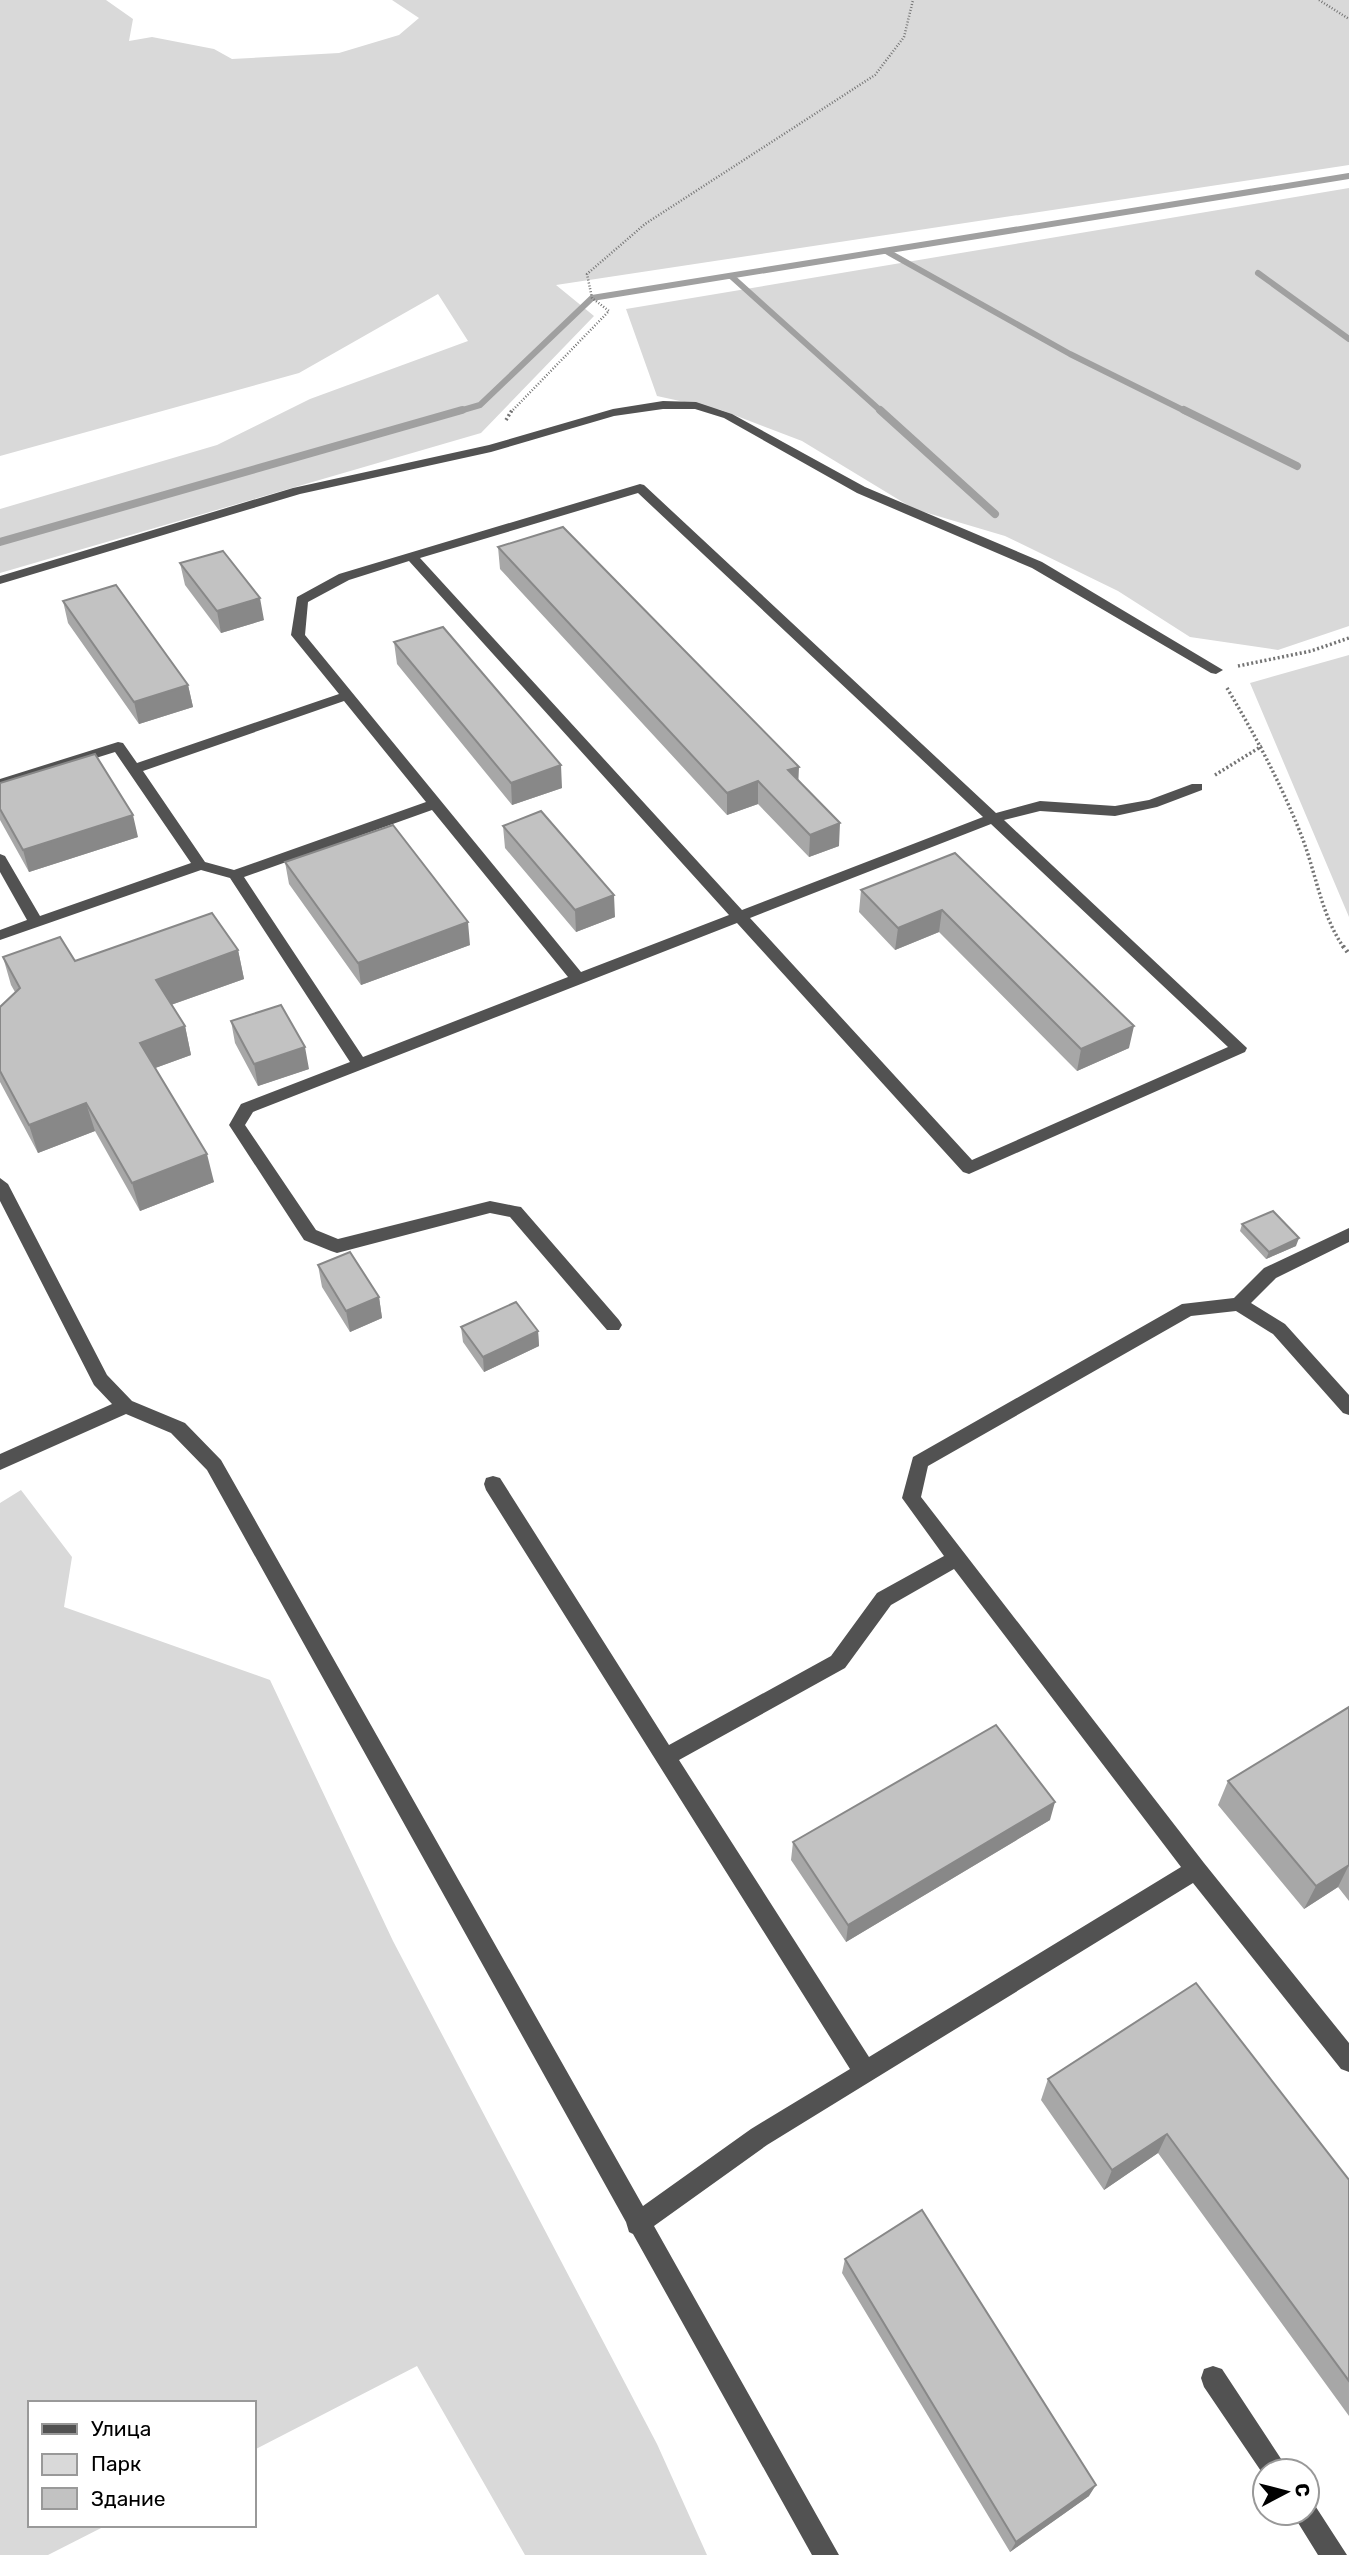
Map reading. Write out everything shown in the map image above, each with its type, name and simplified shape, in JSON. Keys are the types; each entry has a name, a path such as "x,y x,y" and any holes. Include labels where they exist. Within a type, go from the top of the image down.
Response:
{"lane":[{"path":"0,580 297,491 491,448 613,413 663,405 696,406 729,416 862,490 1037,565 1216,670"},
{"path":"411,556 969,1168 1239,1048 640,488 411,556 344,577 302,600 298,635 578,979"},
{"path":"135,769 346,696"},
{"path":"0,784 118,746 200,865"},
{"path":"613,1325 515,1212 490,1207 337,1246 310,1235 237,1125 247,1108 993,818 1040,806 1115,811 1153,804 1197,787"},
{"path":"0,935 200,865 235,875 435,804"},
{"path":"0,859 36,922"},
{"path":"235,875 360,1064"},
{"path":"0,1184 100,1380 126,1406 178,1427 214,1465 825,2555"},
{"path":"1239,1304 1270,1273 1349,1234"},
{"path":"1349,1408 1279,1329 1239,1304 1188,1309 920,1462 911,1498 1196,1870 1349,2061"},
{"path":"0,1462 126,1406"},
{"path":"493,1484 865,2072"},
{"path":"666,1757 838,1662 884,1599 957,1558"},
{"path":"638,2224 760,2137 1196,1870"},
{"path":"1213,2378 1267,2457"},
{"path":"1315,2527 1334,2555"}],"path":[{"path":"491,448 513,408 609,311 592,298 587,274 645,224 875,75 904,37 913,0"},
{"path":"1319,0 1349,19"},
{"path":"1349,638 1311,651 1216,670 1262,746 1301,834 1330,927 1349,954"},
{"path":"1197,787 1262,746"}],"green space":[{"path":"0,0 106,0 133,19 129,41 152,37 214,49 232,59 339,53 399,35 419,18 392,0 1349,0 1349,165 556,285 594,316 481,433 0,573 0,509 217,445 310,399 468,341 438,294 299,373 0,456"},
{"path":"1349,188 1349,626 1278,650 1190,637 1118,591 1005,536 914,509 802,441 721,410 657,396 626,309"},
{"path":"1349,655 1349,917 1250,683"},
{"path":"21,1490 72,1557 64,1607 270,1680 393,1941 657,2444 707,2555 525,2555 417,2366 256,2449 256,2401 28,2401 28,2527 103,2527 48,2555 0,2555 0,1503"}],"building":[{"path":"563,527 799,767 788,770 840,823 810,835 758,781 727,793 498,547"},
{"path":"223,551 260,598 217,611 180,563"},
{"path":"116,585 188,685 134,702 63,601"},
{"path":"443,627 561,765 511,783 394,642"},
{"path":"95,754 133,815 23,850 0,809 0,783"},
{"path":"541,811 614,895 575,910 503,826"},
{"path":"393,825 468,922 358,963 285,862"},
{"path":"955,853 1134,1026 1081,1049 942,910 898,928 861,890"},
{"path":"212,913 238,950 156,980 185,1026 140,1043 207,1154 132,1183 86,1103 29,1125 0,1071 0,1007 20,988 3,957 60,937 75,961"},
{"path":"281,1005 305,1047 254,1064 231,1021"},
{"path":"1273,1211 1299,1238 1269,1252 1242,1224"},
{"path":"350,1252 379,1297 346,1311 318,1265"},
{"path":"516,1302 538,1331 483,1357 461,1327"},
{"path":"1349,1707 1349,1865 1316,1886 1228,1781"},
{"path":"996,1725 1055,1802 848,1925 793,1842"},
{"path":"1196,1983 1349,2180 1349,2381 1167,2134 1112,2170 1048,2079"},
{"path":"922,2210 1096,2485 1016,2542 845,2259"}],"waterway":[{"path":"456,412 480,405 592,298 1349,176"},
{"path":"886,251 1070,354 1187,412"},
{"path":"1258,273 1349,339"},
{"path":"731,276 882,412"},
{"path":"0,542 462,410"},
{"path":"880,410 995,514"},
{"path":"1184,410 1297,466"}]}
